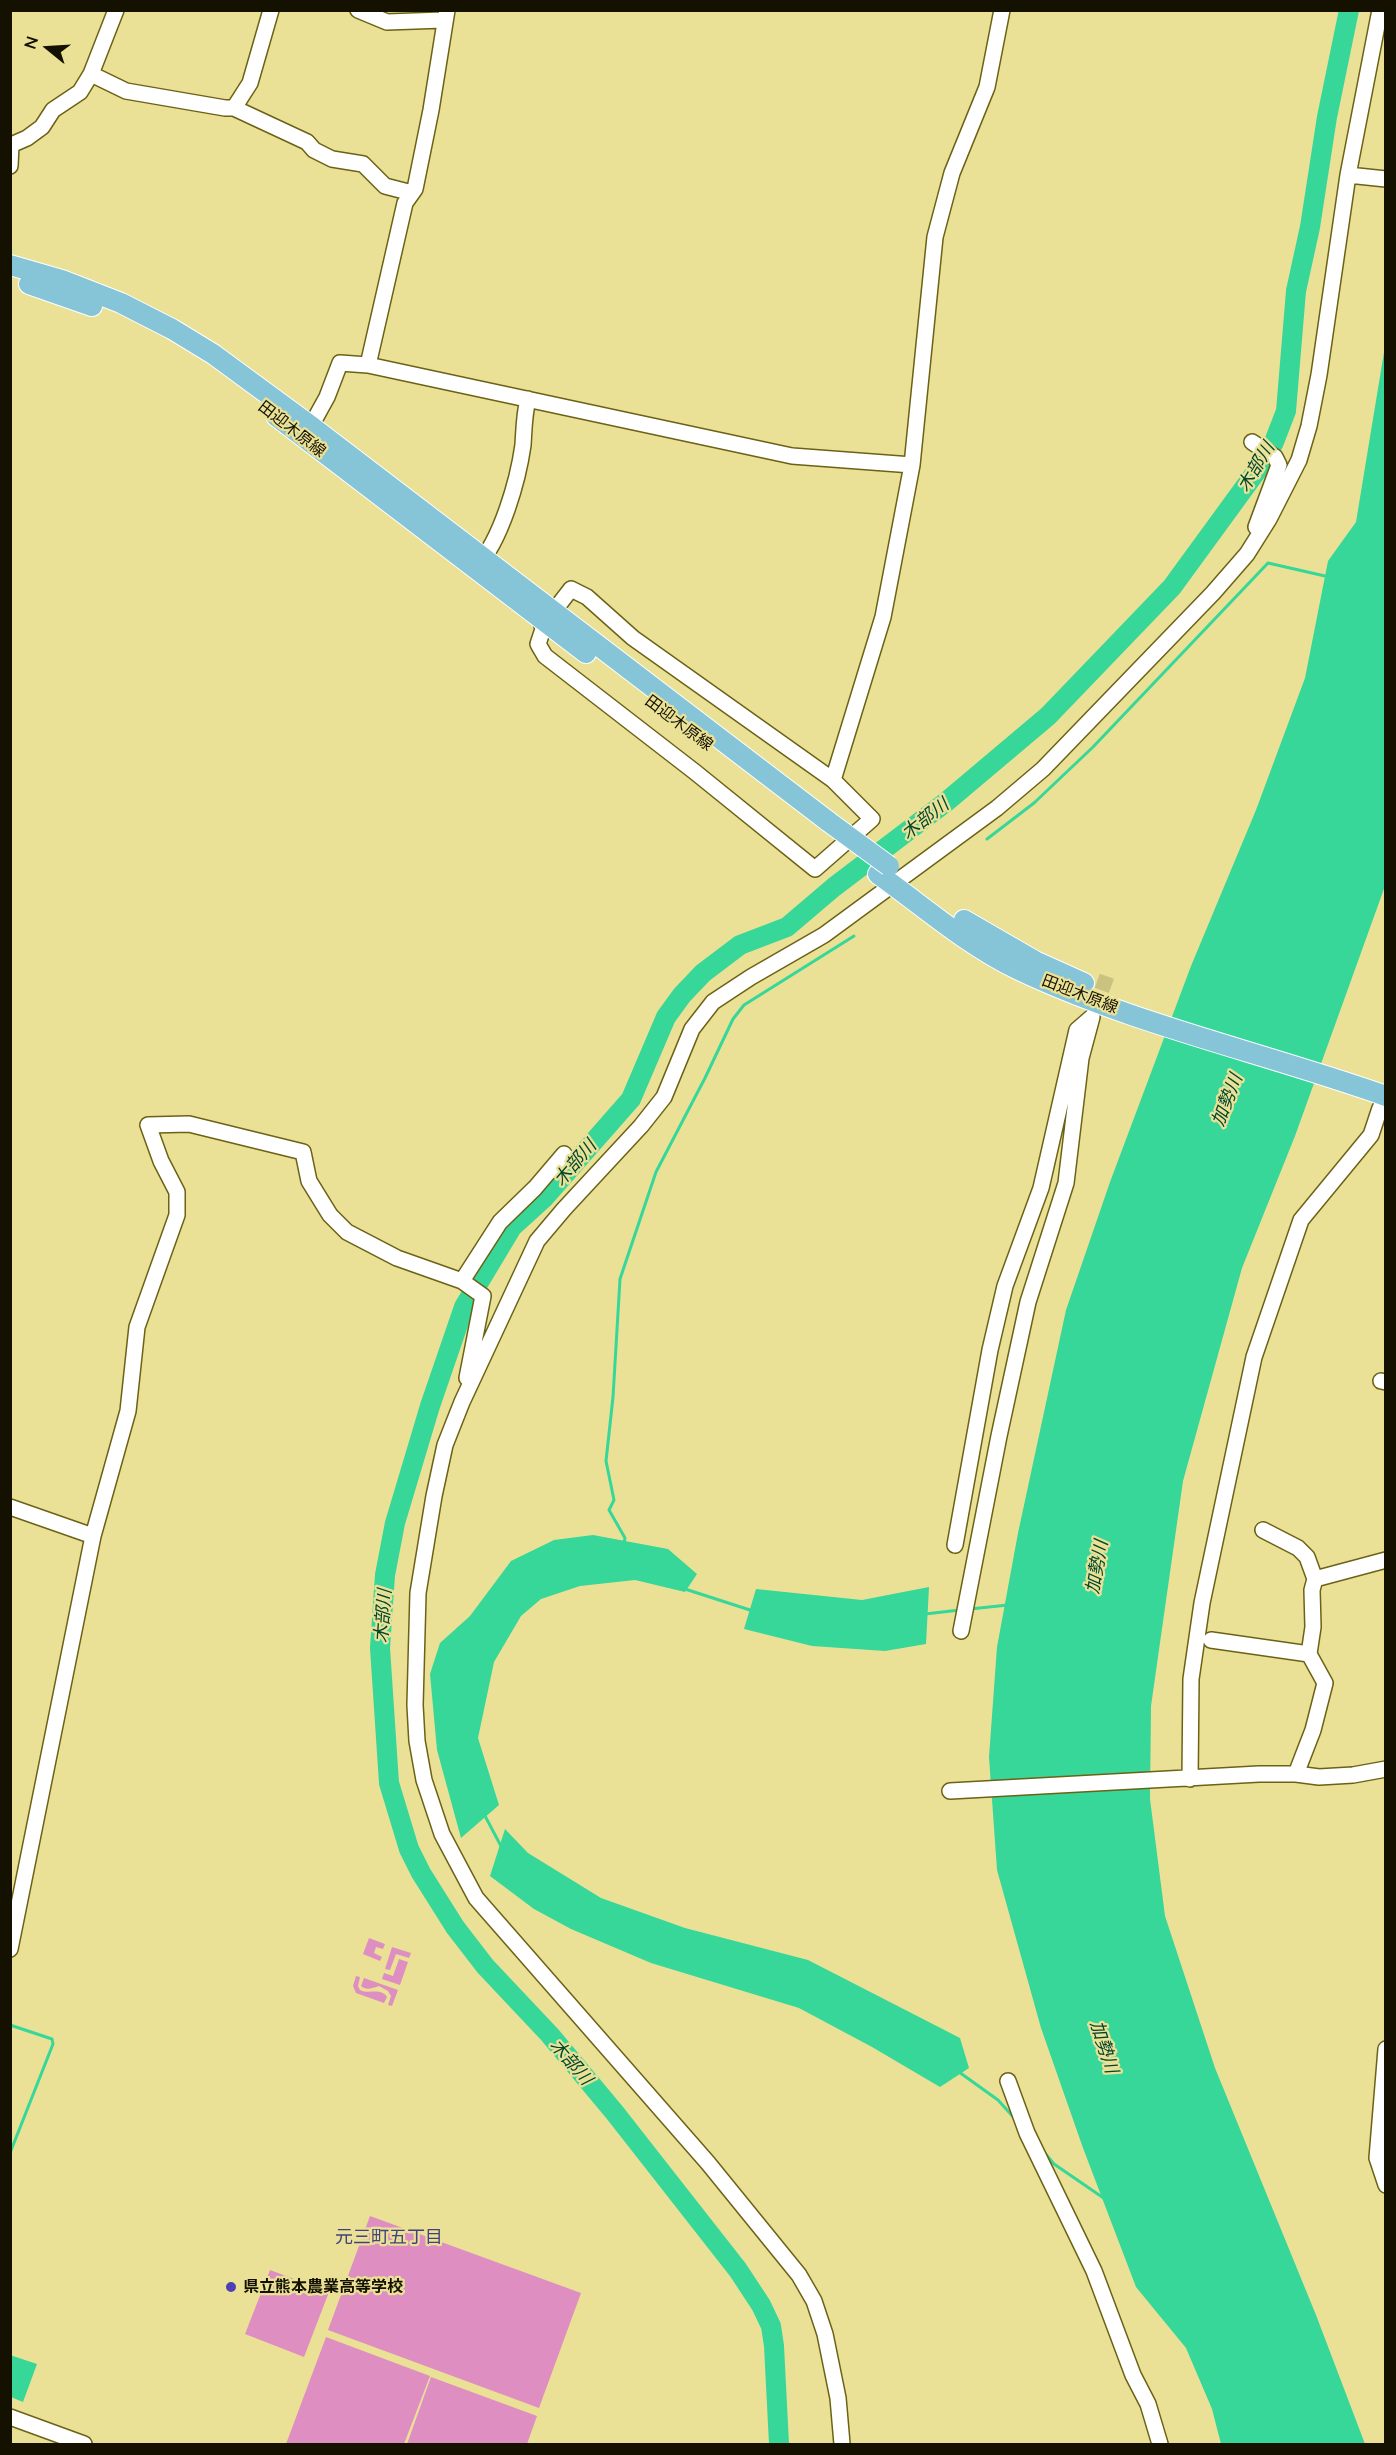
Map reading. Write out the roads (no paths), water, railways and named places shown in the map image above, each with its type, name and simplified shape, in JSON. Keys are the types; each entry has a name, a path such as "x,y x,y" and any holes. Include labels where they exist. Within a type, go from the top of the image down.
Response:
{"main road":[{"name":"田迎木原線","path":"10,265 91,291 172,329 213,354 309,433 826,827 891,875 1001,943 1035,961 1161,1016 1361,1081 1386,1082"},
{"name":"田迎木原線","path":"10,278 86,303 173,343 309,433"},
{"name":"田迎木原線","path":"1361,1081 1383,1102"}],"street":[{"path":"10,166 11,145 27,138 42,127 53,110 80,92 91,74 116,10"},
{"path":"234,108 250,83 271,10"},
{"path":"358,10 387,22 445,15 431,110 415,189 405,203 368,365"},
{"path":"833,780 883,617 912,465 935,237 952,173 987,87 1002,10"},
{"path":"842,2445 838,2398 825,2334 814,2301 799,2274 708,2163 476,1898 442,1834 431,1806 417,1741 415,1705 418,1593 438,1476 446,1445 462,1402 537,1241 642,1126 664,1097 692,1029 713,1002 824,935 891,875 997,808 1042,770 1213,593 1247,554 1269,519 1299,460 1308,426 1319,375 1348,175 1380,10"},
{"path":"91,74 126,91 234,108 307,142 314,150 332,159 363,164 385,186 412,193"},
{"path":"1348,175 1386,179"},
{"path":"309,433 327,397 340,363 368,365 792,456 912,465"},
{"path":"480,563 500,526 519,467 528,399"},
{"path":"1247,554 1278,468 1275,457 1252,442"},
{"path":"571,589 587,597 633,638 833,780 872,819 816,869 545,656 538,644 547,615 571,589"},
{"path":"955,1545 990,1350 1005,1286 1041,1188 1077,1030 1092,1017 1081,1058 1066,1183 1028,1302 961,1631"},
{"path":"1190,1779 1191,1679 1202,1603 1253,1360 1302,1220 1371,1135 1383,1102"},
{"path":"10,1949 93,1536 128,1411 137,1327 177,1215 177,1192 161,1161 148,1125 189,1124 303,1152 309,1181 330,1215 347,1232 397,1258 464,1283 483,1296 462,1402"},
{"path":"464,1283 500,1222 536,1188 564,1154"},
{"path":"10,1507 93,1536"},
{"path":"1263,1530 1298,1548 1307,1557 1315,1579 1312,1590 1313,1627 1309,1654 1325,1683 1313,1730 1296,1774"},
{"path":"1315,1579 1386,1560"},
{"path":"1211,1640 1309,1654"},
{"path":"950,1791 1259,1774 1296,1774 1318,1777 1353,1775 1386,1769"},
{"path":"1386,2049 1377,2158 1386,2185"},
{"path":"1008,2081 1027,2133 1094,2271 1133,2375 1148,2404 1160,2445"},
{"path":"10,2417 84,2445"}],"water":[{"name":"加勢川","path":"1385,346 1385,886 1295,1136 1242,1268 1183,1481 1151,1706 1150,1799 1165,1916 1215,2068 1316,2315 1365,2444 1221,2444 1212,2409 1186,2348 1136,2287 1083,2148 1041,2028 997,1870 989,1757 997,1647 1018,1533 1066,1310 1110,1182 1191,966 1256,810 1305,678 1328,561 1356,522"},
{"path":"593,1535 668,1549 697,1574 685,1592 635,1580 580,1586 541,1599 521,1616 494,1662 478,1738 499,1805 461,1838 437,1750 430,1674 440,1643 470,1616 511,1561 554,1540"},
{"path":"929,1587 926,1644 885,1651 812,1646 744,1629 756,1589 862,1600"},
{"path":"505,1829 528,1853 601,1898 685,1928 808,1960 960,2038 969,2068 940,2087 799,2008 651,1963 571,1929 534,1909 490,1876"},
{"path":"10,2355 37,2364 23,2402 11,2397"}],"waterway":[{"name":"木部川","path":"779,2444 774,2346 771,2326 761,2305 738,2270 615,2113 550,2035 485,1966 455,1927 421,1873 409,1849 389,1783 380,1648 385,1575 395,1523 430,1406 464,1307 512,1227 545,1197 631,1099 666,1017 682,995 703,973 740,945 787,927 834,887 946,802 1048,716 1172,587 1261,465 1274,442 1286,411 1296,291 1310,227 1327,117 1349,10"},
{"path":"987,839 1034,803 1093,747 1268,563 1325,576"},
{"path":"624,1543 625,1538 609,1510 614,1500 606,1461 613,1397 620,1279 656,1172 733,1019 744,1005 854,936"},
{"path":"685,1589 753,1611"},
{"path":"970,1609 1008,1605"},
{"path":"925,1614 960,1610"},
{"path":"484,1814 502,1848"},
{"path":"10,2025 52,2039 53,2044 10,2153"},
{"path":"959,2072 998,2100 1016,2120"},
{"path":"1044,2152 1054,2164 1105,2199"}],"tunnel":[{"path":"1094,1012 1107,976"}],"place":[{"name":"県立熊本農業高等学校","path":"231,2287"}],"district":[{"name":"元三町五丁目","path":"389,2237"}]}
